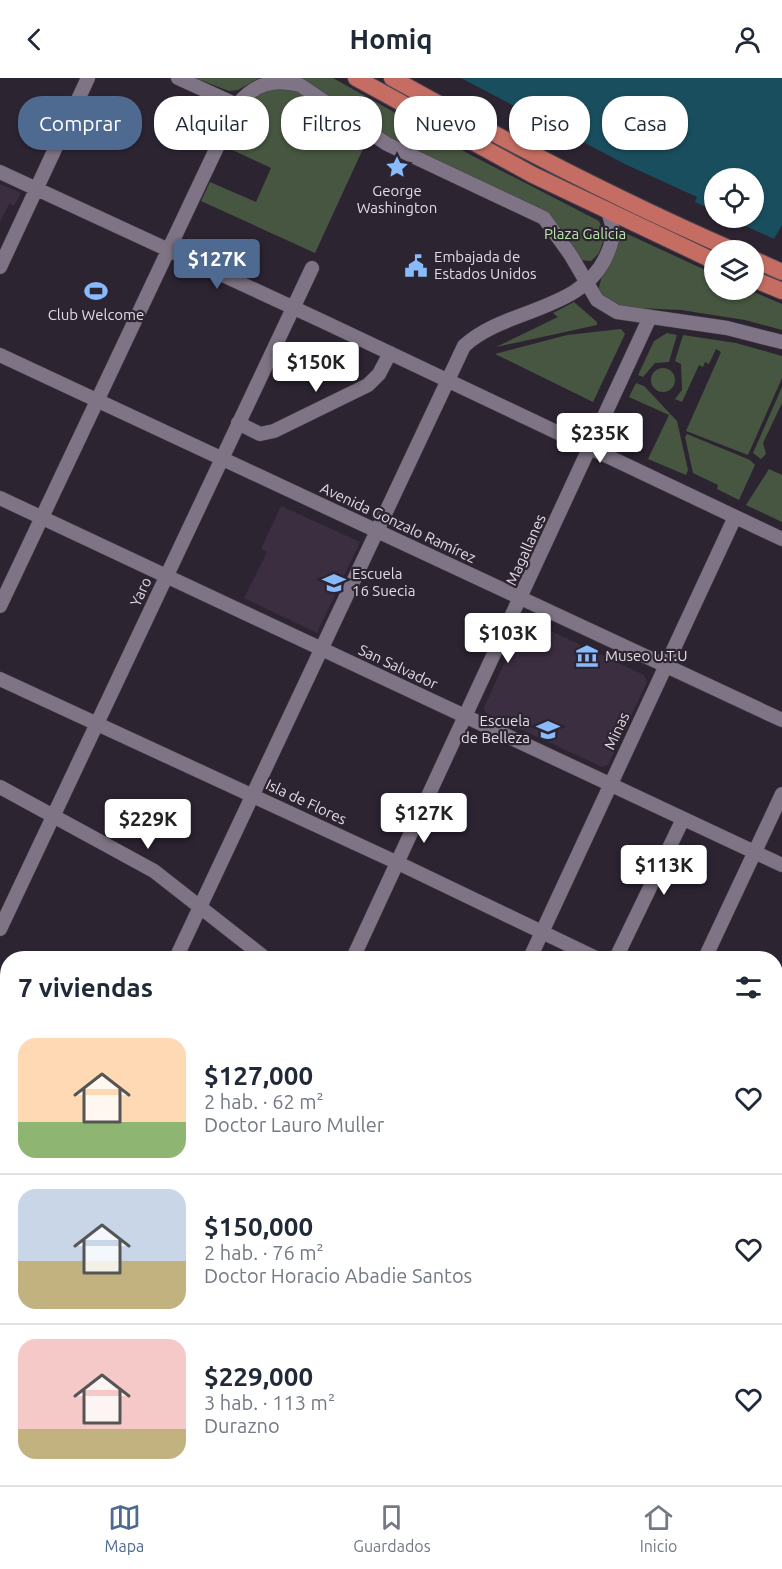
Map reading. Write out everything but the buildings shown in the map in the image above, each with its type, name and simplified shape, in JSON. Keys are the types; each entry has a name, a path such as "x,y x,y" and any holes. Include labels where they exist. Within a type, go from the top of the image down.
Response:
{"main road":[{"path":"356,78 459,136 608,212 704,256"},
{"path":"392,78 552,164 712,240"},
{"path":"764,265 782,272"},
{"path":"764,284 782,291"}],"street":[{"path":"0,267 88,78"},
{"path":"178,78 217,96"},
{"path":"246,96 254,87 264,82 291,81 387,144 544,218 570,254 586,285 604,307 617,312 727,328 782,342"},
{"path":"0,606 216,150"},
{"path":"0,172 293,307 782,539"},
{"path":"179,951 464,346 471,339 553,303 586,285 600,267 610,247 614,231 608,212"},
{"name":"Yaro","path":"0,930 312,268"},
{"name":"Magallanes","path":"356,951 522,598 650,317"},
{"path":"238,423 260,434 274,431 368,385 379,374 390,353"},
{"name":"Avenida Gonzalo Ramírez","path":"0,355 782,720"},
{"name":"San Salvador","path":"0,498 782,865"},
{"name":"Minas","path":"533,951 735,518"},
{"name":"Isla de Flores","path":"0,680 398,863 581,951"},
{"path":"0,787 154,871 256,951"},
{"path":"708,951 782,794"},
{"path":"619,951 683,819"}],"shaded area":[{"path":"0,184 21,193 14,206 9,204 0,222"},
{"path":"281,506 360,542 317,633 244,598 267,552 261,549"},
{"path":"530,621 644,675 647,682 608,765 602,767 486,713 484,707 523,623"}],"green space":[{"path":"195,78 259,78 238,90 229,91"},
{"name":"Plaza Galicia","path":"296,78 333,78 365,96 323,96"},
{"path":"287,84 305,96 281,96 281,150 362,150 315,253 201,201 210,182 256,202 271,168 232,150 269,150 269,96 252,96 254,92"},
{"name":"Plaza Galicia","path":"382,105 394,112 394,142 382,136"},
{"name":"Plaza Galicia","path":"409,150 462,150 599,221 605,236 599,253 591,261 580,260 558,228"},
{"path":"623,232 704,269 704,300 764,300 764,296 782,304 782,330 745,320 681,310 615,307 599,293 599,287 619,233"},
{"path":"574,302 597,322 597,325 496,347 558,317 553,313"},
{"path":"621,329 625,334 593,402 495,354 567,335"},
{"path":"667,333 677,335 669,362 655,363 643,377 638,375 654,341"},
{"path":"683,335 736,343 782,356 782,378 748,455 686,431 721,352 716,349 709,364 705,362 703,367 699,365 682,402 675,399 682,390 681,364 675,361"},
{"path":"663,368 668,369 674,375 674,385 668,391 663,392 658,391 652,385 651,380 652,375 658,369"},
{"path":"636,383 644,386 677,421 688,470 686,475 648,459 669,415 629,397"},
{"path":"782,387 782,403 763,443 766,454 761,459 753,453"},
{"path":"687,434 750,460 755,465 739,500 717,489 718,485 693,473 685,437"},
{"path":"769,469 782,475 782,522 746,505"}],"water":[{"path":"461,78 782,78 782,225 774,239 750,228 764,228 764,168 704,168 704,206 695,202 697,197 590,146 590,96 509,96 509,103"}],"place":[{"name":"George Washington","path":"397,167"},
{"name":"Embajada de Estados Unidos","path":"416,266"},
{"name":"Club Welcome","path":"96,291"},
{"name":"Escuela 16 Suecia","path":"334,583"},
{"name":"Museo U.T.U","path":"587,656"},
{"name":"Escuela de Belleza","path":"548,730"}]}
